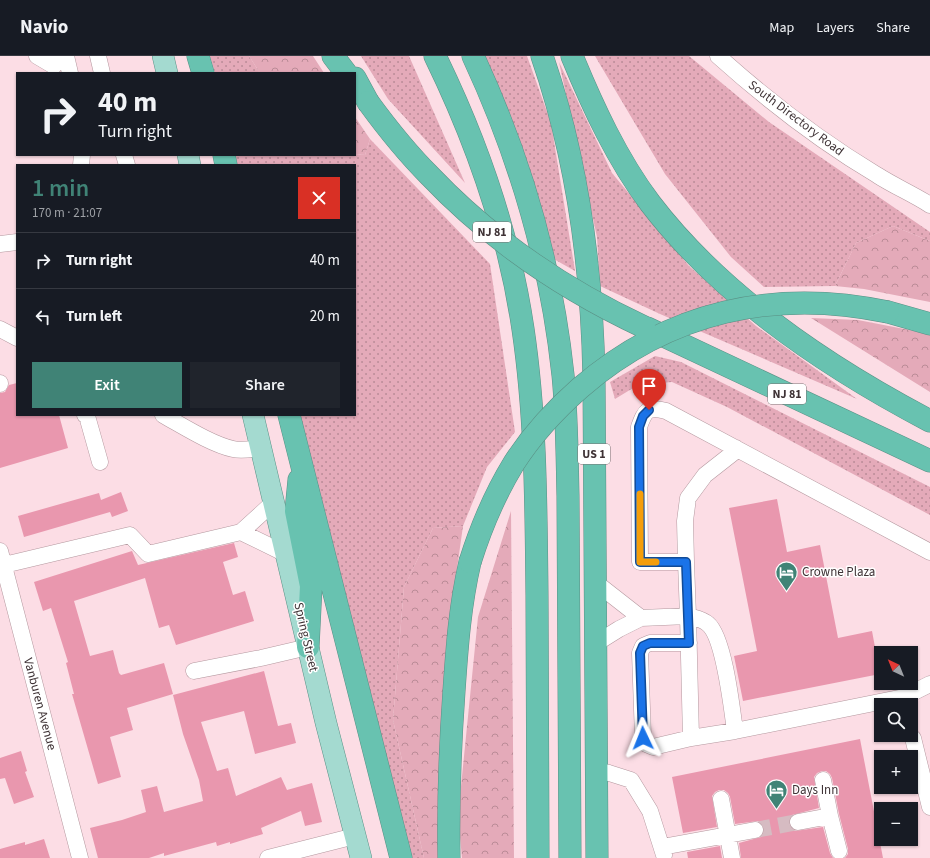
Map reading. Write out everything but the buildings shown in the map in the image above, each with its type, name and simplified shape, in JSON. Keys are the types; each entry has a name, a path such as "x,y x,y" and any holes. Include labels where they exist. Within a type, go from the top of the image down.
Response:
{"highway":[{"path":"198,56 203,72"},
{"path":"333,56 345,72"},
{"path":"342,56 351,72"},
{"path":"435,56 466,124 489,189 511,268 525,344 532,420 536,509 538,858"},
{"path":"474,56 508,139 528,196 549,283 563,375 568,496 570,858"},
{"name":"US 1","path":"542,56 554,94 569,152 581,213 589,272 593,332 597,858"},
{"path":"572,56 604,126 632,177 659,213 696,255 735,291 788,333 845,371 930,421"},
{"path":"356,80 368,102"},
{"path":"356,85 368,102"},
{"name":"NJ 81","path":"368,102 420,166 450,196 484,226 532,263 569,287 599,305 644,327 930,461"},
{"path":"449,858 450,756 458,628 462,595 470,562 487,516 500,488 515,462 532,438 552,415 573,394 597,374 633,349 661,334 688,323 732,310 762,305 791,303 850,305 888,312 930,324"},
{"path":"289,416 400,858"},
{"path":"300,463 296,512 311,586 308,646"}],"main road":[{"path":"163,56 167,72"},
{"name":"Spring Street","path":"253,416 308,646 361,858"}],"street":[{"path":"37,56 54,66 60,56"},
{"path":"66,56 70,72"},
{"path":"98,56 102,72"},
{"name":"South Directory Road","path":"718,56 774,104 877,176"},
{"path":"877,176 930,205"},
{"path":"877,176 930,216"},
{"path":"0,244 16,242"},
{"path":"888,312 930,317"},
{"path":"0,329 16,337"},
{"path":"686,562 640,562 639,427 643,416 649,410 655,408 666,411 930,552"},
{"path":"86,416 100,462"},
{"path":"165,416 213,441 232,449 242,450 261,448"},
{"path":"691,738 685,521 688,498 705,475 733,453 736,448"},
{"path":"2,558 130,535 148,554 241,532 274,502"},
{"path":"241,532 286,554"},
{"name":"Vanburen Avenue","path":"2,558 80,858"},
{"path":"595,582 641,618"},
{"path":"595,644 619,629 641,618 688,616 699,618 708,624 714,632 724,668 735,731"},
{"path":"689,643 650,643 643,646 640,653 643,738 646,744 653,747 691,738 735,731 904,697 930,684"},
{"path":"194,671 262,658 308,646"},
{"path":"914,742 930,807"},
{"path":"596,771 609,773 631,780 650,811 663,851 727,835 755,830"},
{"path":"823,780 839,851"},
{"path":"721,799 732,858"},
{"path":"798,822 830,816"},
{"path":"268,858 355,836"}],"green space":[{"path":"210,56 249,56 259,72 215,72"},
{"path":"249,56 313,56 323,72 259,72"},
{"path":"361,56 409,56 465,183 388,99"},
{"path":"483,56 527,56 551,123 575,271 552,258"},
{"path":"595,56 689,56 769,122 930,232 930,241 893,226 856,243 835,286 764,287 731,257 665,174"},
{"path":"559,62 612,173 689,266 756,326 857,399 660,314 600,286 597,237"},
{"path":"356,118 370,139 365,155 356,154"},
{"path":"370,139 490,264 515,432 487,467 463,526 433,528 404,587 393,720 424,858 411,858 299,416 356,416 356,164 237,164 235,156 365,155"},
{"path":"893,226 930,241 930,302 864,289 835,286 856,243"},
{"path":"811,318 858,320 930,334 930,392"},
{"path":"655,356 681,362 930,487 930,515 727,407 672,382 638,385 615,399 610,382"},
{"path":"511,511 514,858 462,858 458,816 478,617"},
{"path":"463,526 446,647 439,858 424,858 393,720 404,587 433,528"}],"tunnel":[{"path":"755,830 798,822"}],"slow traffic":[{"path":"640,494 640,562 656,562"}],"place":[{"name":"Crowne Plaza","path":"787,592"},
{"name":"Days Inn","path":"776,810"}],"route":[{"path":"643,738 640,653 643,646 650,643 689,643 686,562 640,562 639,427 643,416 649,410"}]}
